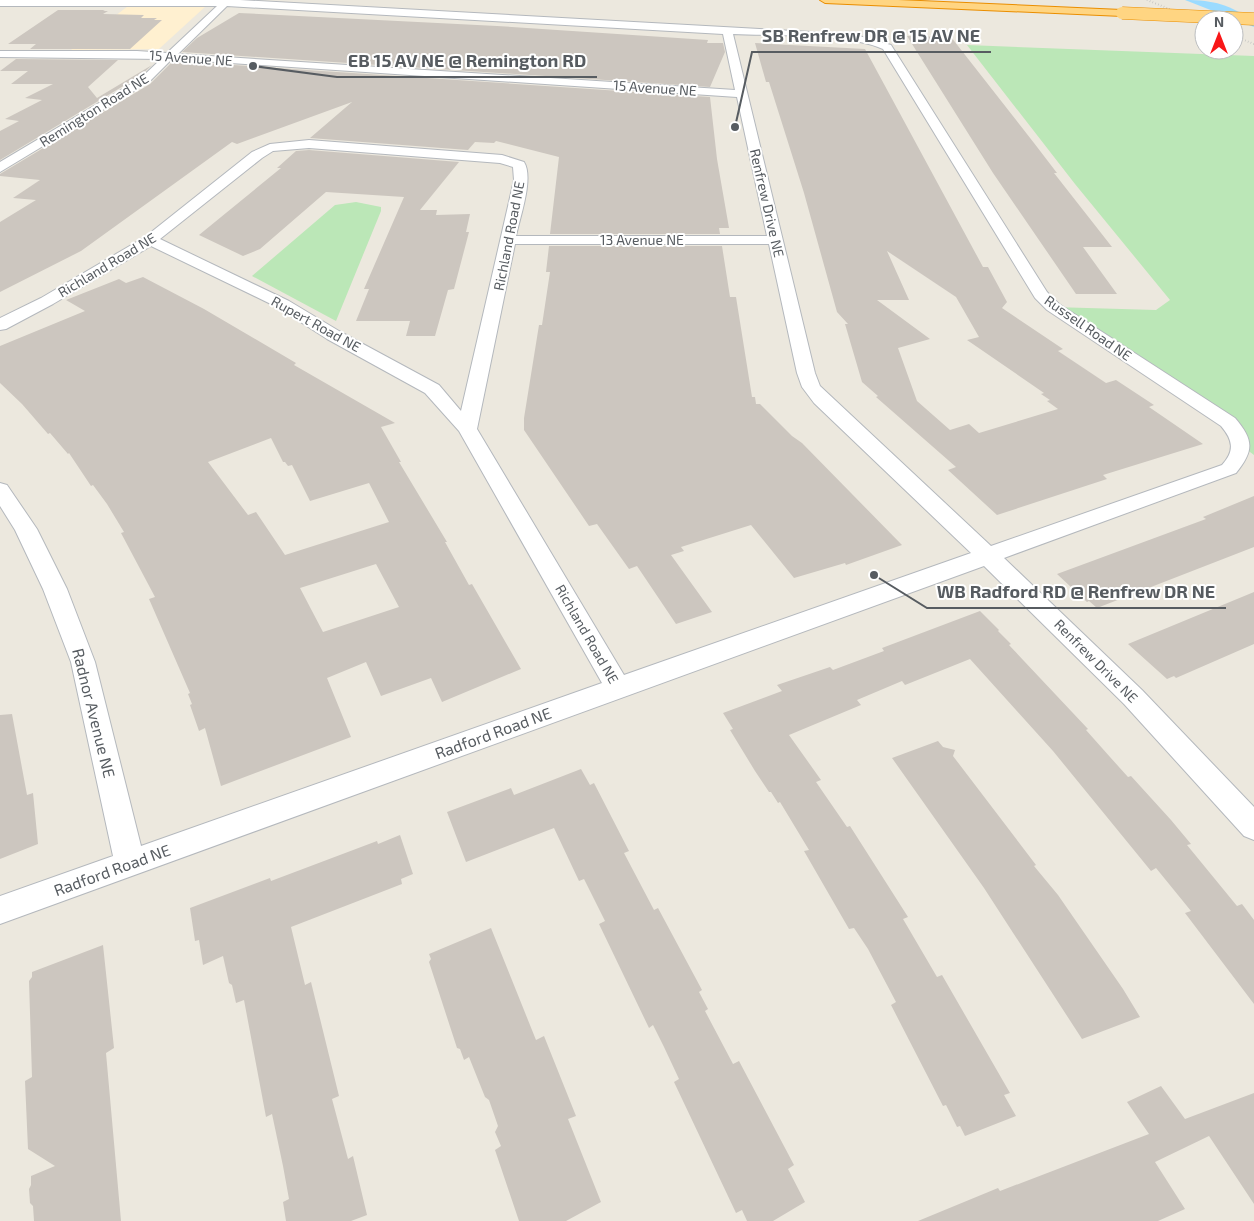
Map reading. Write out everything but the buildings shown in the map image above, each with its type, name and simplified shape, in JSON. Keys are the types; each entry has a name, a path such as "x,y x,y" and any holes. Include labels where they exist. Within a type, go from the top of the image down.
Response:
{"highway":[{"path":"825,0 1254,19"}],"street":[{"path":"0,3 225,3 726,31"},
{"name":"Remington Road NE","path":"0,168 145,80 225,3"},
{"name":"Renfrew Drive NE","path":"726,31 806,373 811,387 821,399 1054,619 1133,697 1254,827"},
{"name":"Russell Road NE","path":"726,31 850,38 883,43 1040,295 1053,307 1220,416 1228,422 1239,437 1242,446 1240,457 1228,469 986,556"},
{"name":"15 Avenue NE","path":"0,54 137,54 741,94"},
{"name":"Richland Road NE","path":"0,325 47,301 150,240 257,155 270,148 309,144 502,159 519,165 521,180 467,429 529,532 618,688"},
{"name":"Rupert Road NE","path":"150,240 283,304 332,335 432,389 467,429"},
{"name":"13 Avenue NE","path":"509,240 775,240"},
{"name":"Radnor Avenue NE","path":"0,490 26,529 55,589 83,662 130,863"},
{"name":"Radford Road NE","path":"0,910 986,556"}],"shaded area":[{"path":"128,6 206,6 159,49 71,50"}],"green space":[{"path":"967,45 1194,54 1194,60 1244,60 1244,56 1254,56 1254,455 1242,446 1239,437 1053,307 1156,310 1170,300 1075,184"},
{"path":"356,202 381,207 381,211 336,321 252,276 335,205"}],"water":[{"path":"1185,0 1213,2 1235,10 1211,10"},
{"path":"1244,15 1254,21 1254,27 1244,23"}],"railway":[{"path":"1147,0 1194,19"},
{"path":"1244,40 1254,44"}],"place":[{"name":"EB 15 AV NE @ Remington RD","path":"253,66"},
{"name":"SB Renfrew DR @ 15 AV NE","path":"735,127"},
{"name":"WB Radford RD @ Renfrew DR NE","path":"874,575"}]}
